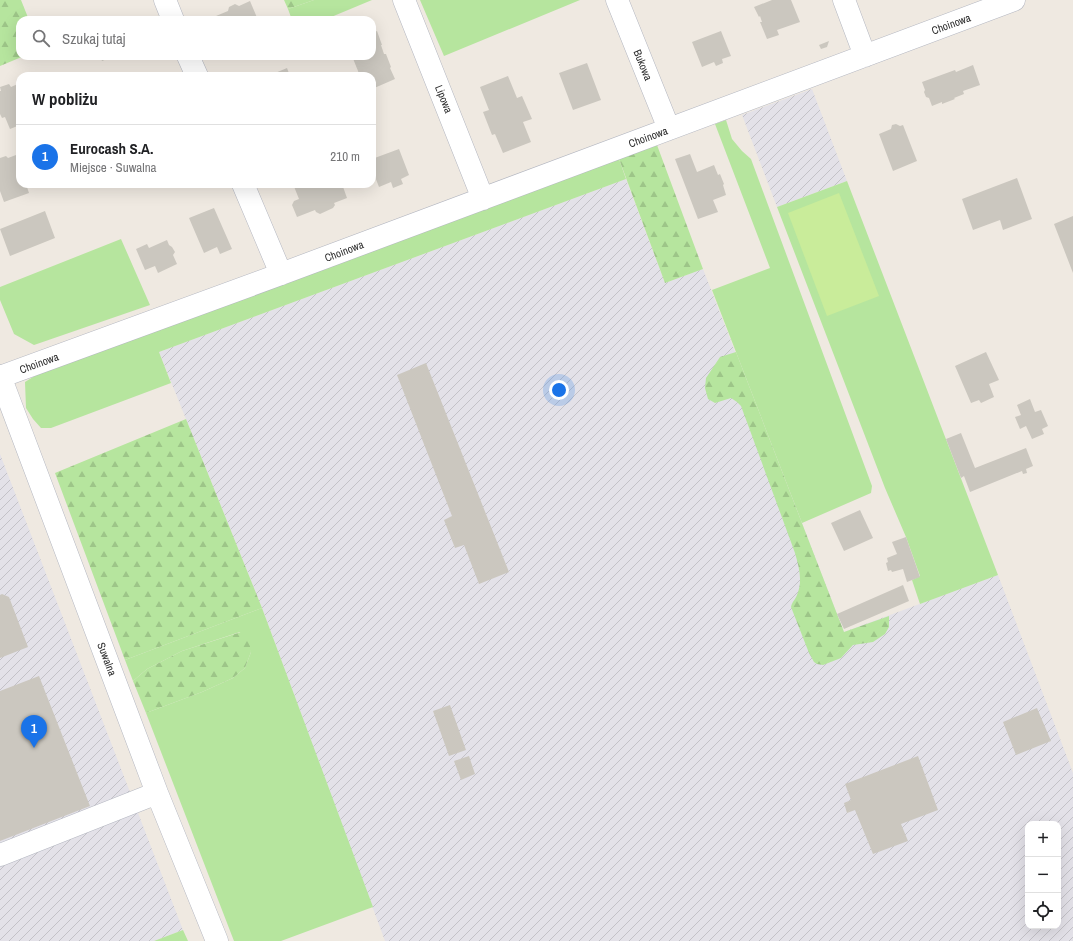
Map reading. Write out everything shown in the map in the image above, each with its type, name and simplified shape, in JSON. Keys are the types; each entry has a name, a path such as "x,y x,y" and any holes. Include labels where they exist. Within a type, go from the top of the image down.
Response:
{"street":[{"path":"165,0 171,16"},
{"name":"Lipowa","path":"404,0 483,199"},
{"name":"Bukowa","path":"617,0 668,129"},
{"path":"844,0 865,56"},
{"name":"Choinowa","path":"0,377 483,199 1014,0"},
{"path":"190,60 195,72"},
{"path":"244,188 281,274"},
{"name":"Suwalna","path":"0,377 157,793 217,941"},
{"path":"0,855 157,793"}],"shaded area":[{"path":"812,89 847,181 777,207 742,115"},
{"path":"626,179 665,283 703,269 844,632 998,575 1073,773 1073,941 385,941 262,608 159,352"},
{"path":"0,454 183,930 154,941 0,941"}],"green space":[{"path":"0,0 21,0 27,16 16,16 16,59 0,66"},
{"path":"284,0 314,0 288,9"},
{"path":"314,0 372,0 334,16 291,16 288,9"},
{"path":"420,0 580,0 444,56"},
{"path":"726,120 732,139 751,159 872,486 871,493 802,523 712,290 770,268 715,124"},
{"path":"657,145 703,269 665,283 619,159"},
{"path":"619,159 626,179 159,352 171,383 51,428 41,428 26,408 25,382 41,372"},
{"path":"847,181 998,575 920,604 912,580 920,576 906,537 885,488 777,207"},
{"path":"839,193 879,296 827,316 788,213"},
{"path":"121,239 150,305 34,345 14,334 0,300 0,287"},
{"path":"736,352 844,632 889,616 889,627 885,634 873,642 853,645 841,658 823,665 814,662 809,653 791,607 799,590 800,584 798,564 741,406 731,398 715,403 708,399 705,388 706,378 720,357"},
{"path":"186,419 262,608 125,660 55,473"},
{"path":"262,608 373,907 281,941 234,941 146,713 202,692 233,678 245,668 251,652 240,632 182,651 147,669 133,681 125,660"},
{"path":"241,632 249,640 251,652 245,668 233,678 202,692 146,713 133,681 147,669 182,651"},
{"path":"183,930 188,941 154,941"}],"building":[{"path":"772,0 791,0 800,22 777,30 779,35 767,39 760,22 762,22 760,16 759,17 754,7"},
{"path":"250,1 256,16 216,16 228,11 229,7 235,4 239,6"},
{"path":"376,31 395,79 376,87 376,72 358,72 354,60 376,60"},
{"path":"721,31 731,56 722,59 723,63 716,66 714,62 702,67 692,42"},
{"path":"829,41 827,47 821,49 819,45"},
{"path":"587,63 601,100 573,110 559,73"},
{"path":"973,65 980,85 963,91 964,94 954,98 955,99 932,106 929,98 926,97 922,82 955,70 956,72"},
{"path":"287,68 288,72 278,72"},
{"path":"508,76 517,98 522,96 532,119 523,122 531,142 503,153 495,134 492,135 483,112 489,110 480,87"},
{"path":"9,84 11,87 16,85 16,127 10,129 5,117 2,118 0,114 0,87"},
{"path":"896,124 900,126 903,125 917,161 893,171 879,134 891,129 892,125"},
{"path":"399,149 409,175 401,179 403,184 393,188 391,182 379,187 376,179 376,158"},
{"path":"690,154 697,172 714,165 724,184 726,195 713,200 718,212 698,219 675,159"},
{"path":"16,155 16,188 27,188 29,193 4,202 0,191 0,158 6,156 8,158"},
{"path":"1017,178 1032,219 1003,230 1000,220 973,230 962,199"},
{"path":"295,188 343,188 347,198 334,203 335,205 333,208 320,214 315,210 297,217 292,205 294,201 299,199"},
{"path":"214,208 232,249 220,254 217,247 204,253 189,218"},
{"path":"45,211 55,238 10,256 0,229"},
{"path":"1073,216 1073,273 1054,224"},
{"path":"167,240 175,252 173,255 177,264 158,273 155,266 145,270 136,249 147,244 149,248"},
{"path":"986,352 999,380 989,384 994,397 981,403 979,400 971,403 955,366"},
{"path":"426,363 509,572 479,584 464,545 455,548 444,520 452,516 397,375"},
{"path":"1030,399 1035,412 1041,410 1048,426 1042,429 1044,434 1032,439 1026,426 1020,429 1015,417 1021,415 1017,405"},
{"path":"961,433 975,468 1026,448 1033,466 1026,469 1027,473 1023,474 1022,471 970,492 964,476 961,478 946,439"},
{"path":"860,510 873,538 844,551 831,523"},
{"path":"906,537 920,577 907,582 903,569 892,572 891,570 888,571 886,563 888,562 887,558 897,554 892,542"},
{"path":"903,585 909,601 844,629 837,614"},
{"path":"2,594 9,597 28,647 0,658 0,595"},
{"path":"39,676 90,806 0,841 0,691"},
{"path":"450,705 466,750 449,756 433,711"},
{"path":"1037,708 1051,741 1016,755 1003,722"},
{"path":"469,756 475,774 461,780 454,761"},
{"path":"918,756 938,810 901,824 908,841 873,854 855,810 847,813 844,803 851,800 845,784"}],"place":[{"name":"Eurocash S.A.","path":"34,748"}]}
